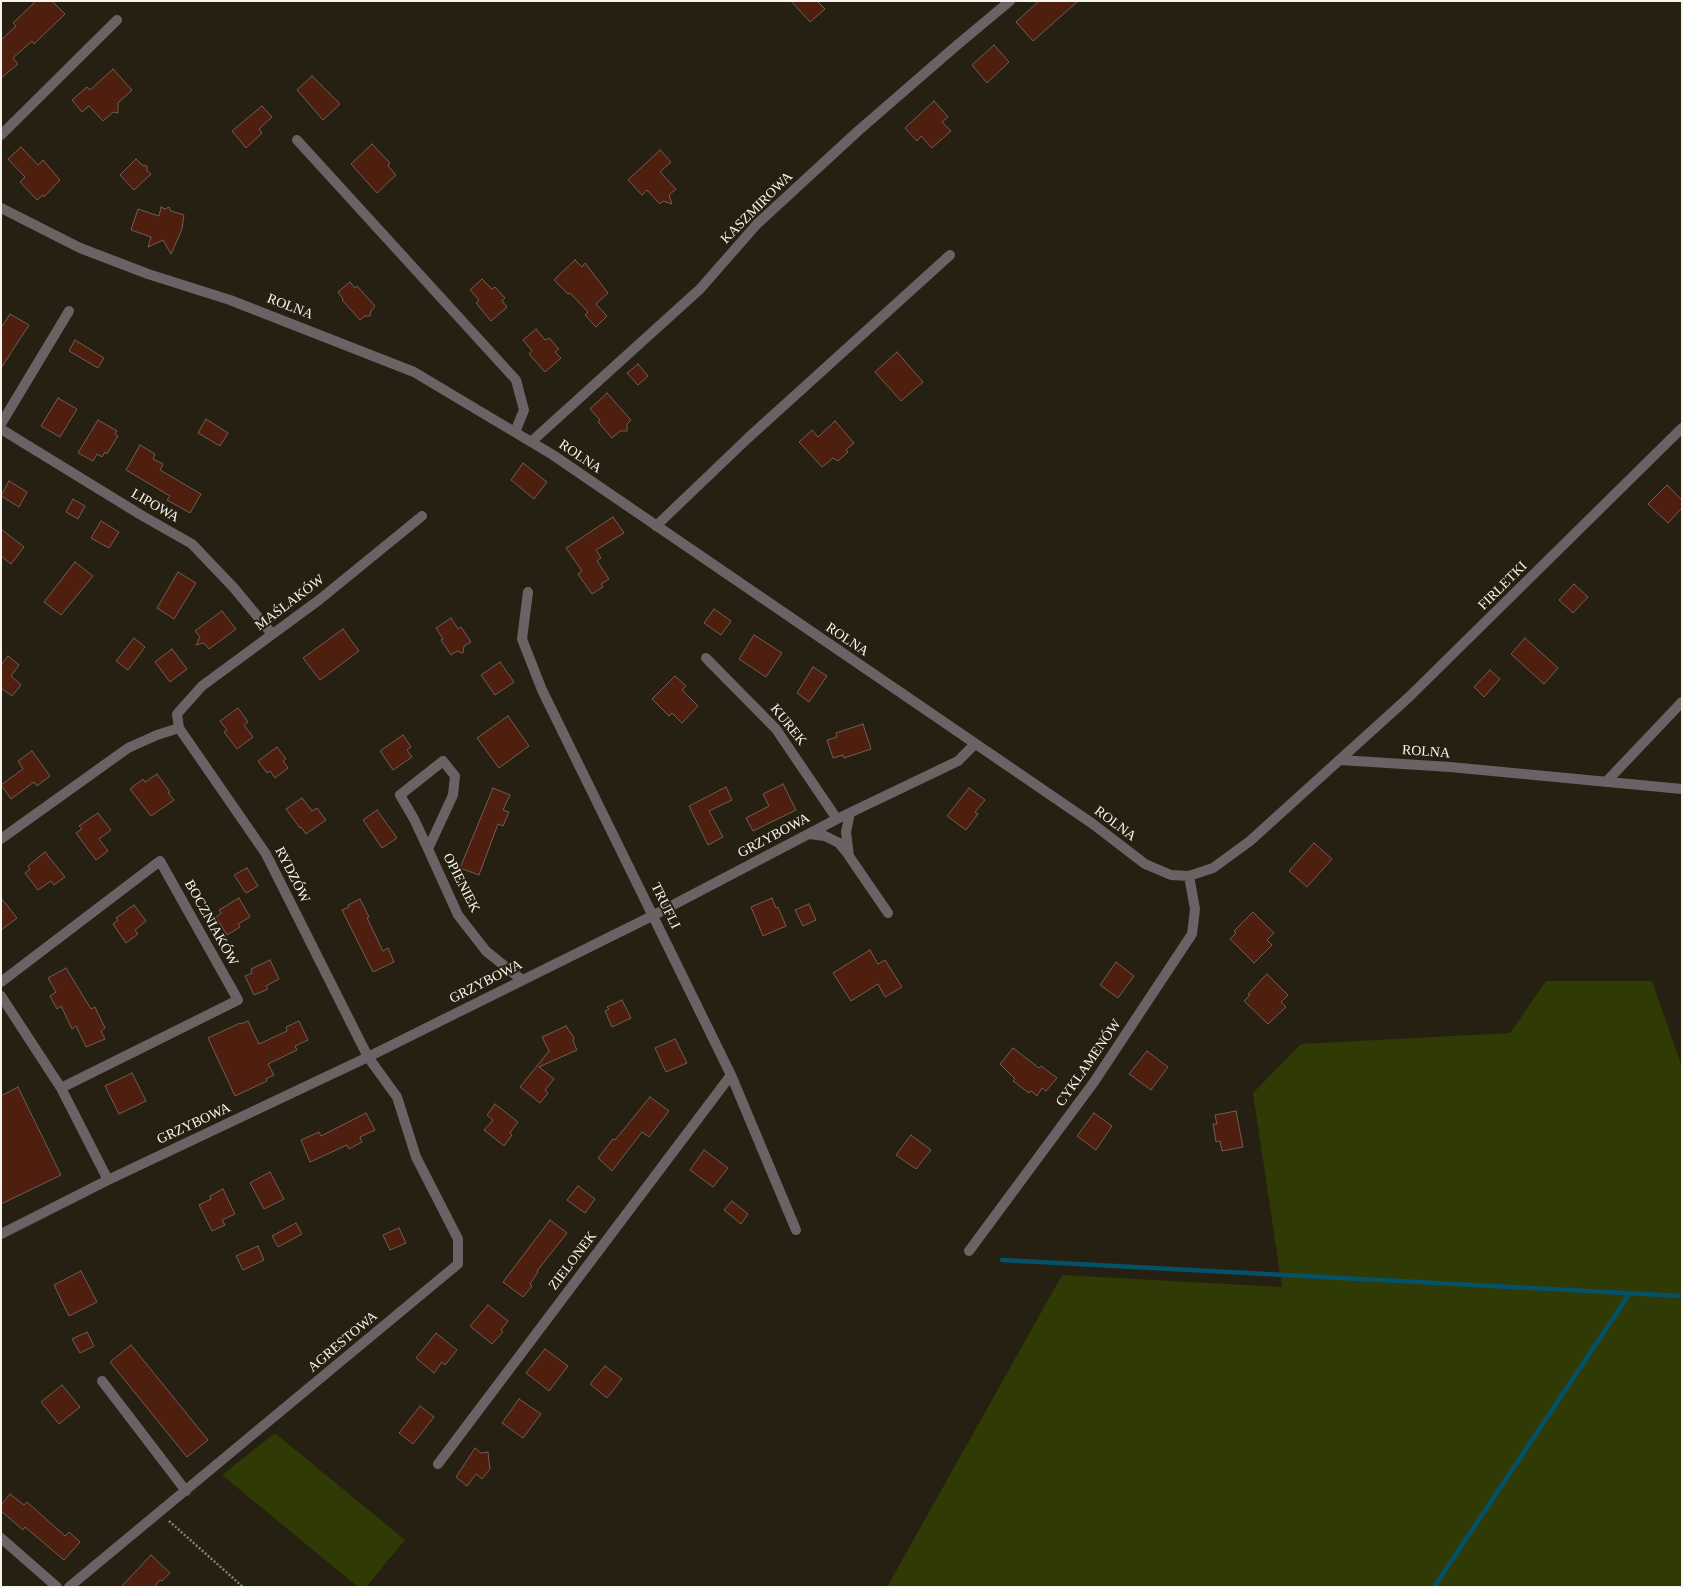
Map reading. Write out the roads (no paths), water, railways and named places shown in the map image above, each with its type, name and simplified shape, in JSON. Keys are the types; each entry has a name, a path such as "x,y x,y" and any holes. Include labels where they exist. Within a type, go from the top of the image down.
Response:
{"street":[{"name":"KASZMIROWA","path":"531,442 700,289 757,224 853,136 1010,1"},
{"path":"1,135 116,20"},
{"path":"297,140 516,380 524,410 515,432"},
{"name":"ROLNA","path":"1,208 80,248 148,274 230,300 414,372 553,455 1093,824 1145,864 1156,870 1171,875 1189,876 1200,874 1224,862 1340,760 1450,767 1682,789"},
{"path":"656,526 748,438 950,255"},
{"path":"1,424 69,310"},
{"name":"FIRLETKI","path":"1340,760 1409,698 1682,428"},
{"name":"LIPOWA","path":"1,429 141,515 192,544 234,588 272,634"},
{"name":"MAŚLAKÓW","path":"177,714 202,686 319,600 422,516"},
{"name":"TRUFLI","path":"528,592 522,639 539,683 731,1074 796,1230"},
{"name":"KUREK","path":"706,658 776,729 837,819"},
{"path":"1606,782 1682,702"},
{"name":"RYDZÓW","path":"177,714 179,728 266,854 368,1057"},
{"path":"1,839 128,748 157,735 179,728"},
{"name":"GRZYBOWA","path":"1,1234 108,1180 368,1057 654,915 837,819 958,761 975,744"},
{"name":"OPIENIEK","path":"428,849 453,795 455,776 443,761 400,795 414,819 458,914 486,951 522,980"},
{"path":"849,856 846,832 850,813"},
{"path":"809,834 825,836 839,844 849,856 888,913"},
{"name":"BOCZNIAKÓW","path":"1,982 160,861 238,1000 61,1088"},
{"name":"CYKLAMENÓW","path":"969,1251 1094,1082 1192,934 1195,909 1189,876"},
{"path":"1,996 61,1088 108,1180"},
{"name":"AGRESTOWA","path":"70,1587 458,1264 458,1239 416,1157 397,1097 368,1057"},
{"name":"ZIELONEK","path":"438,1464 731,1074"},
{"path":"102,1381 186,1491"},
{"path":"1,1538 57,1587"}],"waterway":[{"path":"1002,1260 1682,1296"},
{"path":"1434,1587 1630,1293"}]}
